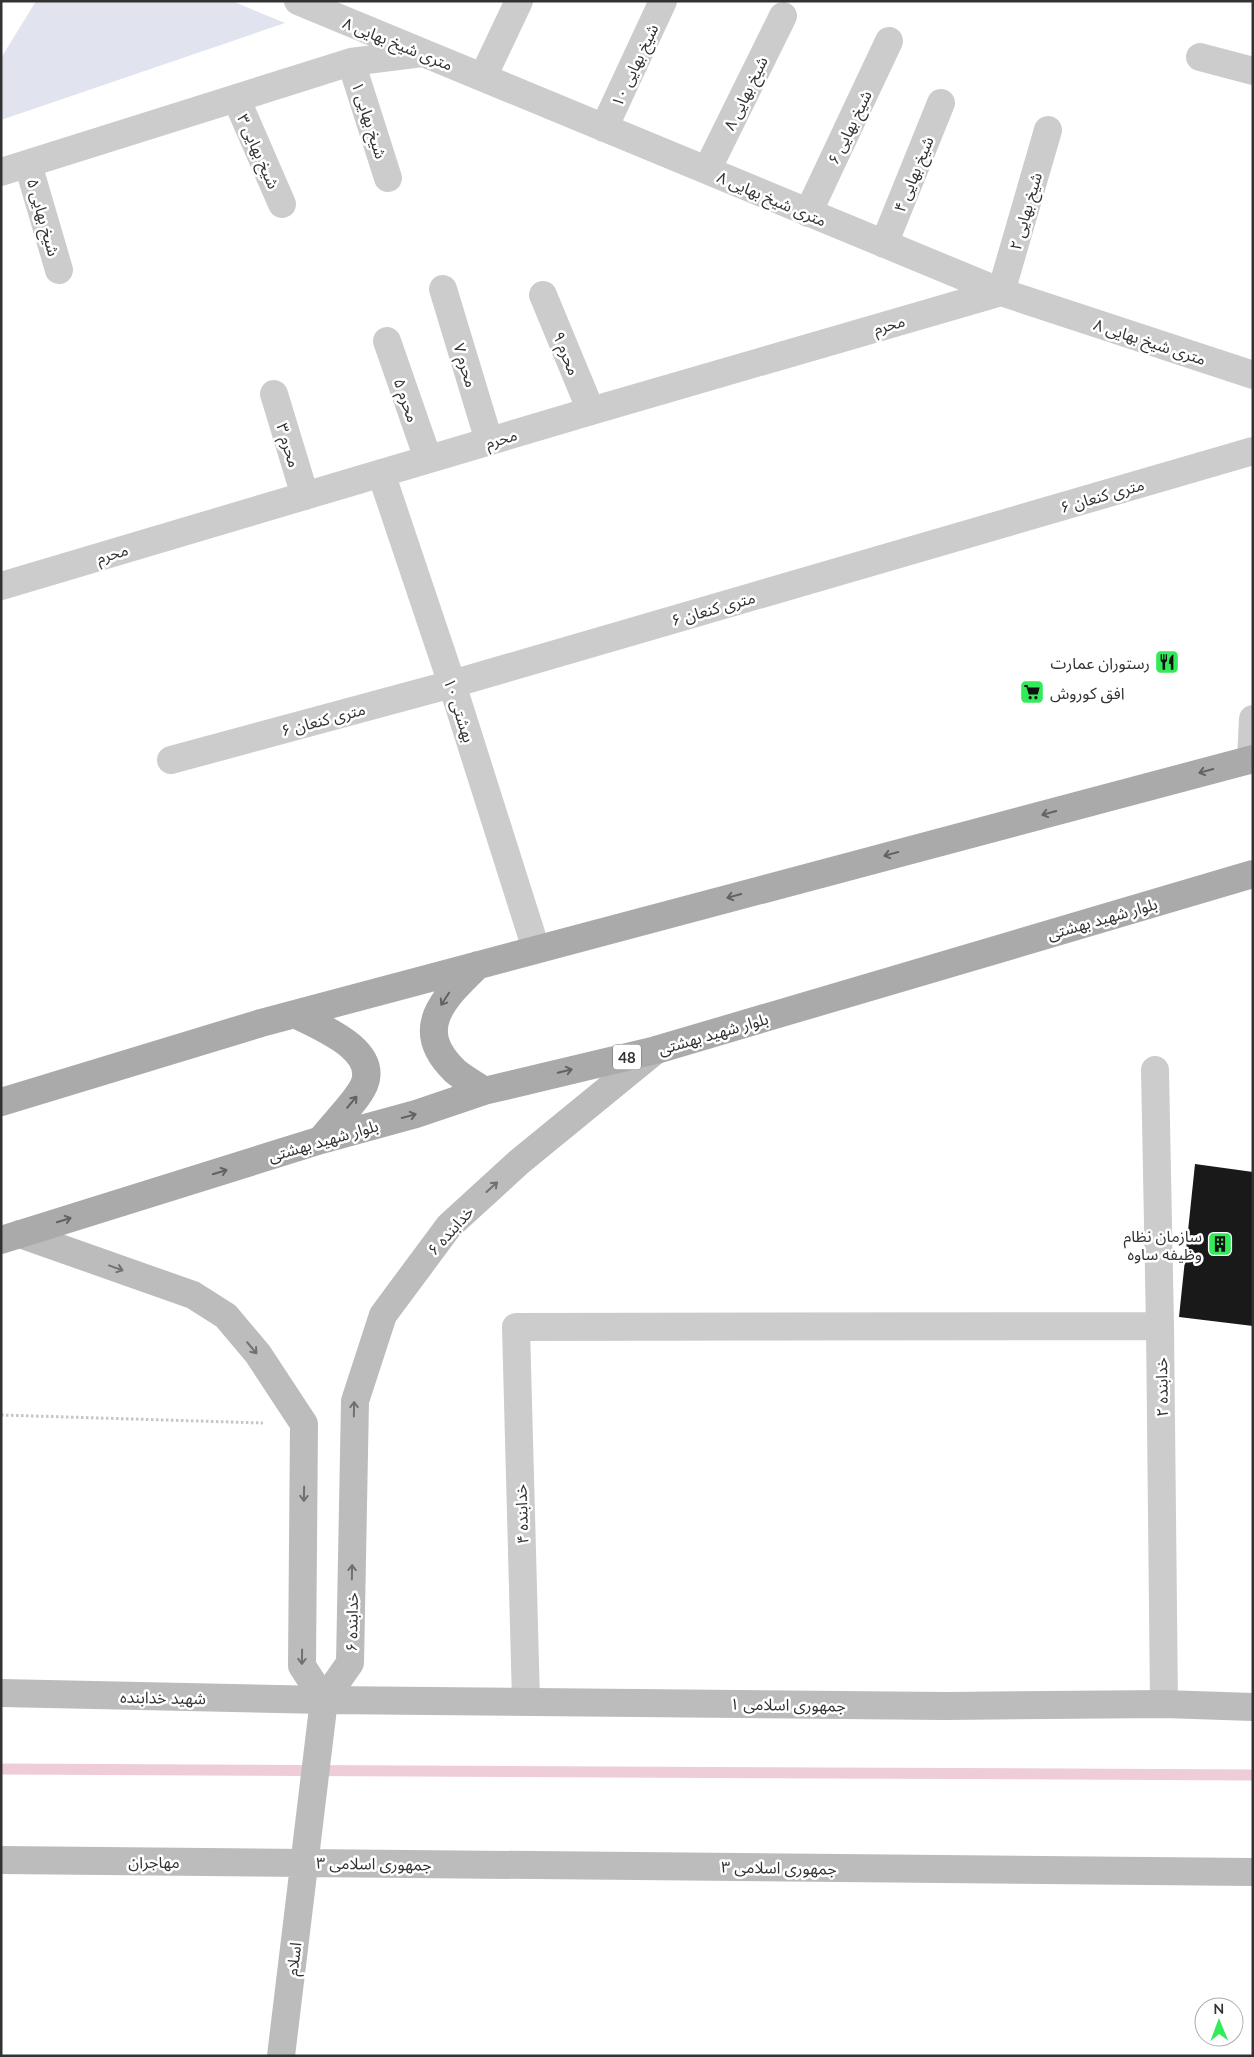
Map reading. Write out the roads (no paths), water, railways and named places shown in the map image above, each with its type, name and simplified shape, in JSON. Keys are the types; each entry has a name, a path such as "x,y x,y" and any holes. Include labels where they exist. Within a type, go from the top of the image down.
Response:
{"main road":[{"path":"1,1102 295,1014 1252,759"},
{"name":"بلوار شهید بهشتی","path":"11,1237 321,1140 416,1114 484,1091 656,1050 1253,874"},
{"path":"479,964 450,992 441,1006 432,1030 439,1052 456,1071 484,1091"},
{"path":"295,1014 347,1042 360,1056 364,1066 366,1076 361,1091 321,1140"}],"street":[{"name":"۸ متری شیخ بهایی","path":"298,1 1001,292 1253,375"},
{"path":"482,78 519,1"},
{"name":"شیخ بهایی ۱۰","path":"604,128 663,1"},
{"name":"شیخ بهایی ۸","path":"706,170 784,16"},
{"name":"شیخ بهایی ۶","path":"808,213 890,42"},
{"path":"1,172 351,62 422,53"},
{"path":"1200,57 1253,71"},
{"name":"شیخ بهایی ۱","path":"351,62 388,178"},
{"name":"شیخ بهایی ۳","path":"236,98 282,204"},
{"name":"شیخ بهایی ۴","path":"884,244 941,103"},
{"name":"شیخ بهایی ۲","path":"1001,292 1048,130"},
{"name":"شیخ بهایی ۵","path":"28,164 59,270"},
{"name":"محرم ۷","path":"443,289 489,441"},
{"name":"محرم","path":"1,586 1001,292"},
{"name":"محرم ۹","path":"543,295 591,411"},
{"name":"محرم ۵","path":"387,341 428,460"},
{"name":"محرم ۳","path":"274,394 305,496"},
{"name":"۶ متری کنعان","path":"171,760 452,684 1253,451"},
{"name":"بهشتی ۱۰","path":"381,474 452,684 536,949"},
{"path":"1252,759 1253,719"},
{"name":"خدابنده ۶","path":"324,1700 350,1663 355,1401 383,1315 449,1226 519,1162 656,1050"},
{"name":"خدابنده ۲","path":"1155,1070 1164,1704"},
{"path":"11,1237 193,1295 226,1316 258,1354 304,1424 302,1666 324,1700"},
{"name":"خدابنده ۴","path":"526,1701 516,1328 1160,1326"},
{"name":"شهید خدابنده","path":"1,1693 324,1700"},
{"name":"جمهوری اسلامی ۱","path":"324,1700 945,1706 1164,1704 1253,1708"},
{"name":"اسلام","path":"281,2056 306,1862 324,1700"},
{"name":"مهاجران","path":"1,1860 306,1862"},
{"name":"جمهوری اسلامی ۳","path":"306,1862 1253,1872"}],"waterway":[{"path":"1,1769 1253,1775"}],"place":[{"name":"رستوران عمارت","path":"1167,662"},
{"name":"افق کوروش","path":"1032,692"},
{"name":"سازمان نظام وظیفه ساوه","path":"1220,1244"}]}
